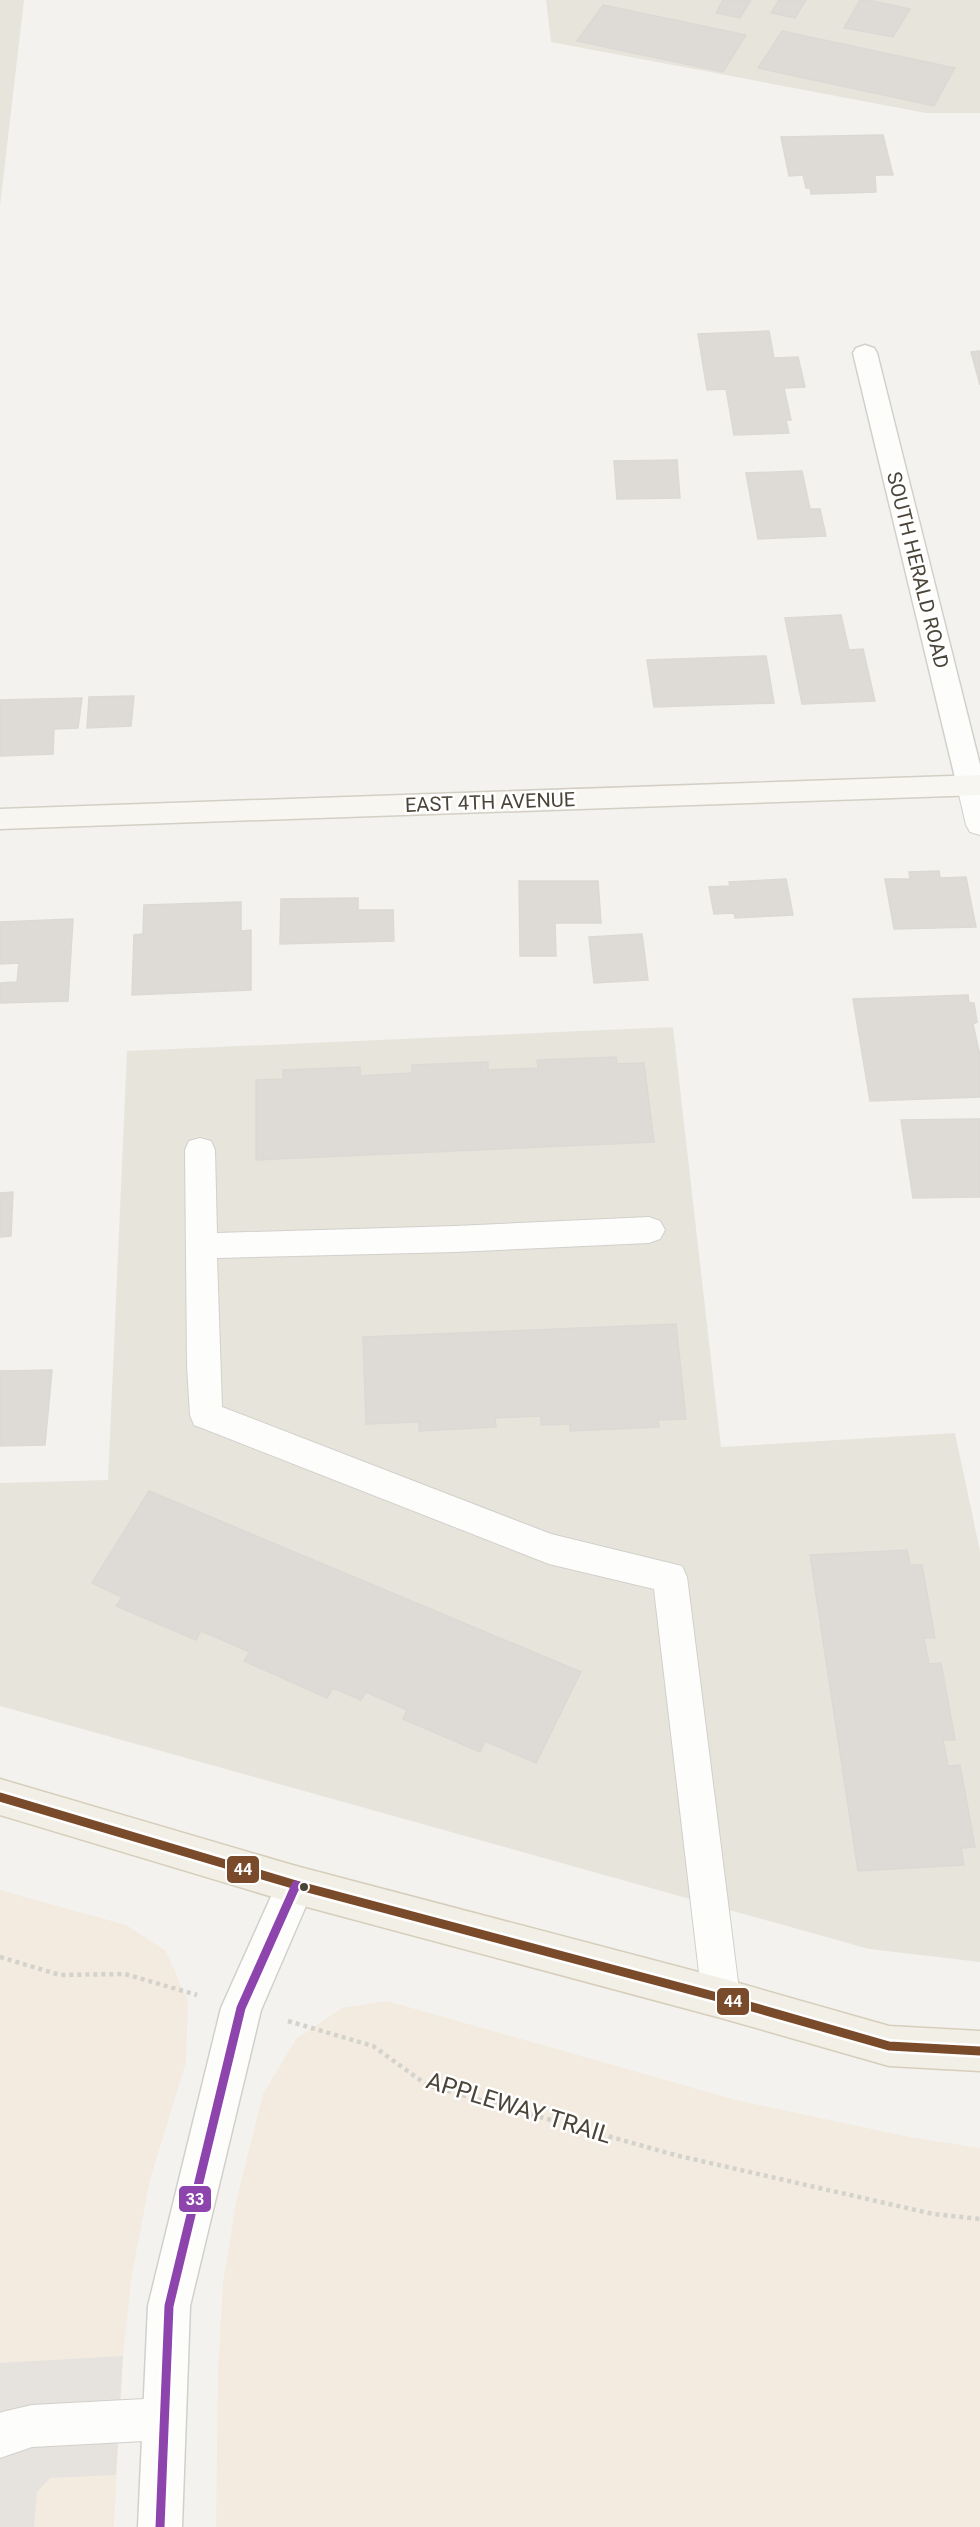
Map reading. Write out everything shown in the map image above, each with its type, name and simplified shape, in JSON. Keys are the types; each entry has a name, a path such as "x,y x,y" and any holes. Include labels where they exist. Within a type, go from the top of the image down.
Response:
{"main road":[{"path":"0,1797 297,1885 722,1998 890,2046 980,2051"}],"street":[{"name":"SOUTH HERALD ROAD","path":"865,353 975,786"},
{"name":"EAST 4TH AVENUE","path":"0,819 975,786"},
{"path":"160,2527 169,2306 241,2008 297,1885"}],"lane":[{"path":"975,786 980,825"},
{"path":"200,1150 206,1415 549,1549 670,1577 722,1998"},
{"path":"201,1246 455,1239 649,1230"},
{"path":"0,2437 2,2433 32,2426 163,2419"}],"path":[{"name":"APPLEWAY TRAIL","path":"0,1957 60,1975 125,1974 372,2046 427,2085 675,2155 933,2214 980,2219"}],"shaded area":[{"path":"0,0 24,0 0,206"},
{"path":"546,0 980,0 980,113 926,113 551,42"},
{"path":"673,1027 721,1447 955,1433 980,1551 980,1962 869,1949 0,1706 0,1483 108,1480 127,1051"},
{"path":"0,1890 126,1925 166,1951 188,2002 186,2062 150,2180 132,2274 123,2356 114,2527 0,2527"},
{"path":"387,2001 736,2100 909,2137 980,2148 980,2527 216,2527 218,2370 223,2283 236,2202 263,2094 296,2039 342,2008"},
{"path":"123,2356 116,2475 50,2478 37,2492 34,2527 0,2527 0,2363"}],"building":[{"path":"723,0 751,0 740,18 716,13"},
{"path":"779,0 806,0 795,18 771,13"},
{"path":"860,0 910,9 893,37 844,28"},
{"path":"603,5 746,35 723,72 577,41"},
{"path":"782,31 955,68 934,106 758,68"},
{"path":"883,135 893,175 875,175 876,192 811,194 810,188 806,188 803,175 789,176 781,137"},
{"path":"769,331 774,358 798,357 805,387 784,388 791,420 786,420 789,433 734,435 726,389 707,390 698,334"},
{"path":"980,351 980,385 971,352"},
{"path":"677,460 680,498 617,499 614,461"},
{"path":"802,471 810,509 820,509 826,536 758,539 746,473"},
{"path":"841,615 849,650 863,649 875,701 802,704 785,618"},
{"path":"766,656 774,703 654,707 647,660"},
{"path":"134,696 131,726 87,728 89,697"},
{"path":"82,698 78,728 54,729 53,754 0,756 0,700"},
{"path":"939,871 940,878 966,877 976,927 894,929 885,879 910,879 909,872"},
{"path":"786,879 793,915 735,918 734,913 714,914 709,887 730,886 729,882"},
{"path":"519,881 598,881 601,923 555,923 556,956 520,956"},
{"path":"358,898 358,910 393,910 394,941 280,944 281,899"},
{"path":"241,902 241,931 251,930 251,990 132,995 134,935 143,934 144,905"},
{"path":"73,919 68,1001 0,1003 0,983 17,982 19,963 0,964 0,922"},
{"path":"642,934 648,980 594,983 589,937"},
{"path":"968,995 969,1003 974,1003 977,1022 973,1024 980,1056 980,1097 870,1101 853,999"},
{"path":"616,1057 617,1064 644,1063 654,1142 256,1160 256,1080 283,1079 283,1070 360,1067 360,1076 412,1073 412,1065 488,1062 488,1070 538,1068 537,1060"},
{"path":"980,1119 980,1197 913,1198 901,1120"},
{"path":"13,1192 11,1236 0,1237 0,1193"},
{"path":"676,1324 686,1419 658,1420 659,1427 570,1431 570,1424 541,1425 541,1416 495,1418 496,1427 419,1431 419,1422 366,1424 363,1337"},
{"path":"52,1370 45,1445 0,1446 0,1371"},
{"path":"149,1491 581,1672 536,1763 485,1741 480,1752 403,1719 407,1710 366,1692 361,1700 333,1688 327,1698 244,1661 250,1652 201,1631 196,1640 116,1606 122,1597 92,1583"},
{"path":"907,1550 910,1565 922,1565 935,1638 924,1638 929,1664 941,1663 955,1740 943,1740 948,1766 960,1765 975,1847 961,1848 964,1865 858,1871 810,1555"}],"transit line":[{"name":"44","path":"0,1797 296,1885 721,1998 889,2046 980,2051"},
{"name":"33","path":"160,2527 169,2306 241,2008 296,1885"}]}
